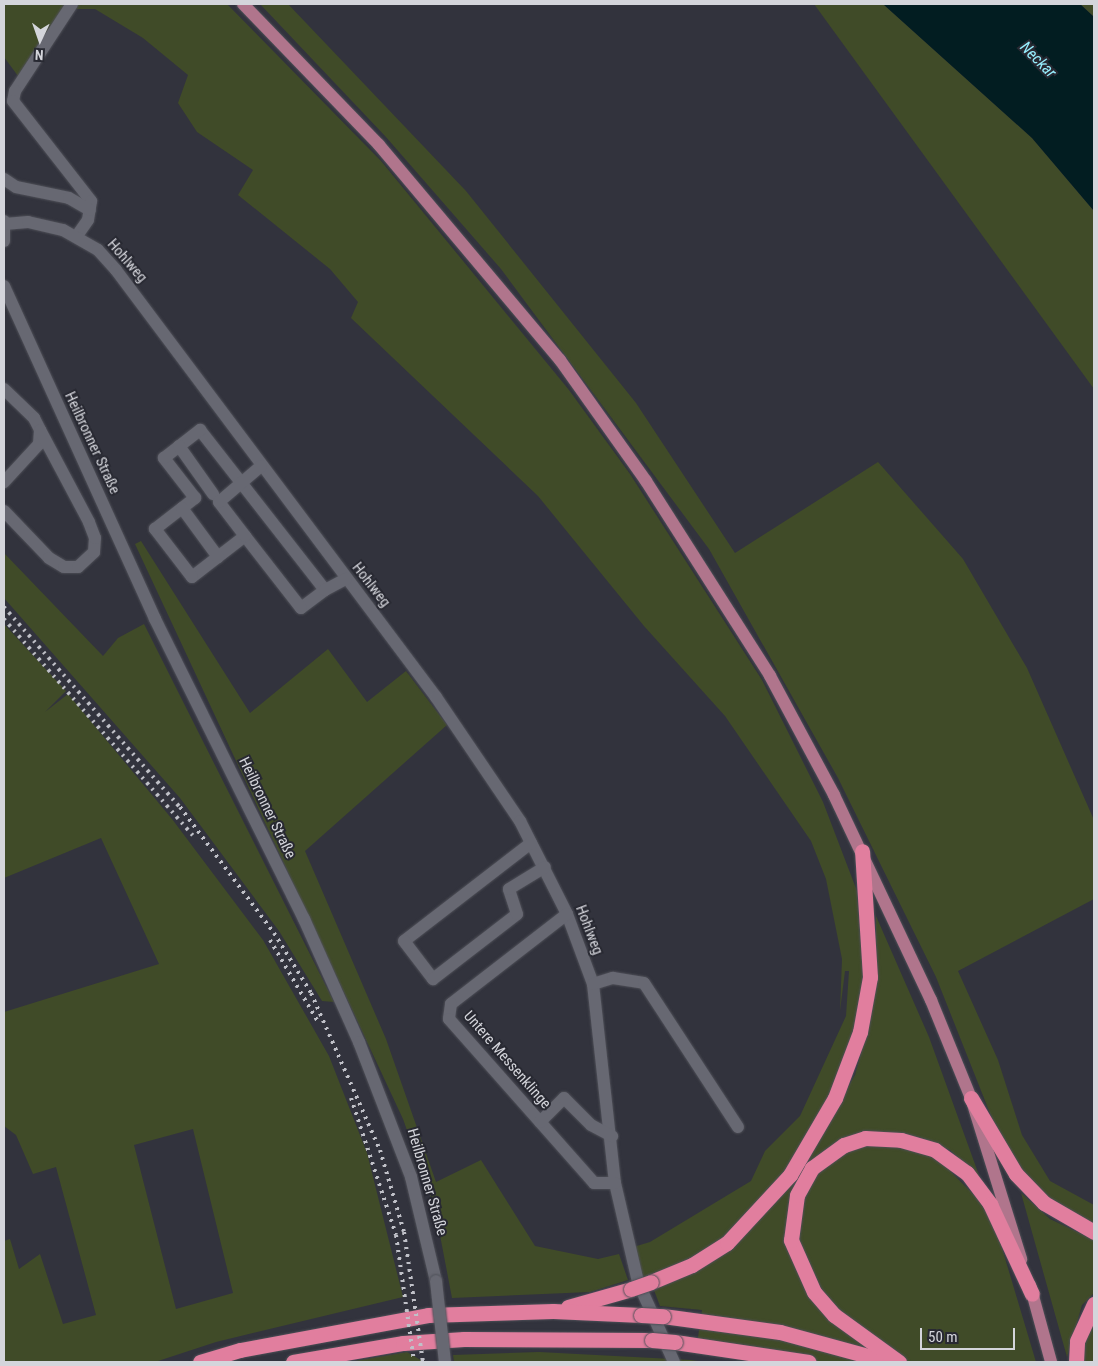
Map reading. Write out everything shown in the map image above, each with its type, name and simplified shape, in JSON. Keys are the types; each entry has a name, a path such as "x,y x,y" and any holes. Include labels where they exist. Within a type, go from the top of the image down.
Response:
{"highway":[{"path":"553,1311 631,1289 692,1265 727,1243 790,1175 835,1098 860,1032 870,976 862,851"},
{"path":"971,1098 1016,1174 1044,1203 1094,1232"},
{"path":"899,1362 834,1315 814,1292 791,1240 797,1194 812,1168 844,1145 865,1138 901,1140 935,1150 967,1173 990,1204 1032,1294"},
{"path":"1076,1362 1077,1341 1094,1304"},
{"path":"200,1362 372,1322 428,1315 553,1311 663,1316 780,1332 890,1362"},
{"path":"293,1362 403,1344 464,1339 652,1340 697,1344 809,1362"},
{"path":"697,1344 750,1362"}],"main road":[{"path":"244,4 462,239 604,419 770,676 862,851 971,1098 1052,1362"}],"street":[{"path":"72,4 15,91 13,101 91,201 90,210 77,236"},
{"path":"4,179 16,187 69,198 90,210"},
{"path":"4,222 4,241"},
{"name":"Hohlweg","path":"4,222 28,222 77,236 116,270 261,466 436,697 532,843 567,914 592,984 612,1136 615,1183 638,1282 674,1362"},
{"name":"Heilbronner Straße","path":"4,286 155,619 304,919 359,1042 411,1177 436,1281 445,1362"},
{"path":"4,389 34,418 89,522 95,538 94,552 78,567 64,567 49,558 4,511"},
{"path":"4,482 39,444 40,430"},
{"path":"261,466 242,484 200,504 164,458 200,430 242,484 325,590"},
{"path":"179,446 216,498 301,608 325,590 346,579"},
{"path":"195,498 155,529 192,577 245,536"},
{"path":"182,508 218,557"},
{"path":"532,843 404,941 433,979 517,914 509,889 545,867"},
{"name":"Untere Messenklinge","path":"567,914 451,1004 449,1019 594,1184 615,1183"},
{"path":"592,984 613,978 644,983 738,1127"},
{"path":"540,1122 564,1098 591,1125 612,1136"}],"green space":[{"path":"4,4 227,4 381,161 569,390 630,474 762,680 823,802 857,891 863,975 857,1028 812,1151 855,1075 867,1032 876,988 876,916 929,1037 980,1178 950,1150 919,1137 878,1132 845,1138 819,1154 826,1157 865,1138 947,1158 951,1172 988,1209 996,1228 1036,1362 750,1362 697,1344 702,1310 660,1306 651,1282 636,1272 630,1248 650,1242 751,1181 765,1151 800,1116 846,1016 849,971 845,971 840,1011 842,959 826,879 811,841 725,716 644,626 538,496 351,318 358,302 330,269 238,195 253,170 197,132 178,103 188,75 143,38 95,9 68,9 18,76 4,57"},
{"path":"260,4 288,4 466,191 636,403 735,553 878,462 963,559 1027,668 1094,820 1094,899 958,971 998,1060 1022,1135 1050,1181 1094,1205 1094,1226 1033,1187 1001,1141 936,977 838,778 709,549 501,269 386,137"},
{"path":"814,4 883,4 1032,138 1094,211 1094,389"},
{"path":"1080,4 1094,4 1094,17"},
{"path":"141,541 250,713 328,649 367,702 406,671 447,725 305,851 386,1039 436,1182 481,1160 535,1246 598,1259 619,1254 628,1280 590,1292 452,1298 435,1209 403,1119 135,544"},
{"path":"4,553 103,656 118,638 144,624 334,1002 322,1001 279,931 180,798 4,598"},
{"path":"4,624 66,691 45,712 68,694 172,819 263,940 329,1056 367,1153 403,1297 216,1342 155,1362 4,1362 4,1241 10,1239 19,1269 40,1254 63,1324 96,1315 56,1167 33,1174 16,1135 4,1126 4,1012 159,964 101,838 4,878","holes":["193,1129 233,1293 176,1309 134,1145"]},
{"path":"1021,1193 1050,1219 1094,1240 1094,1293 1082,1305 1067,1357"},
{"path":"1094,1311 1094,1362 1081,1362 1088,1325"},
{"path":"407,1352 424,1362 349,1362"},
{"path":"539,1352 704,1362 454,1362 453,1355"}],"water":[{"name":"Neckar","path":"883,4 1080,4 1094,17 1094,211 1032,138"}],"railway":[{"path":"4,607 180,807 274,933 311,993 380,1150 404,1232 423,1362"},
{"path":"4,619 193,836"},
{"path":"270,940 317,1020"},
{"path":"351,1098 396,1235 414,1362"}]}
